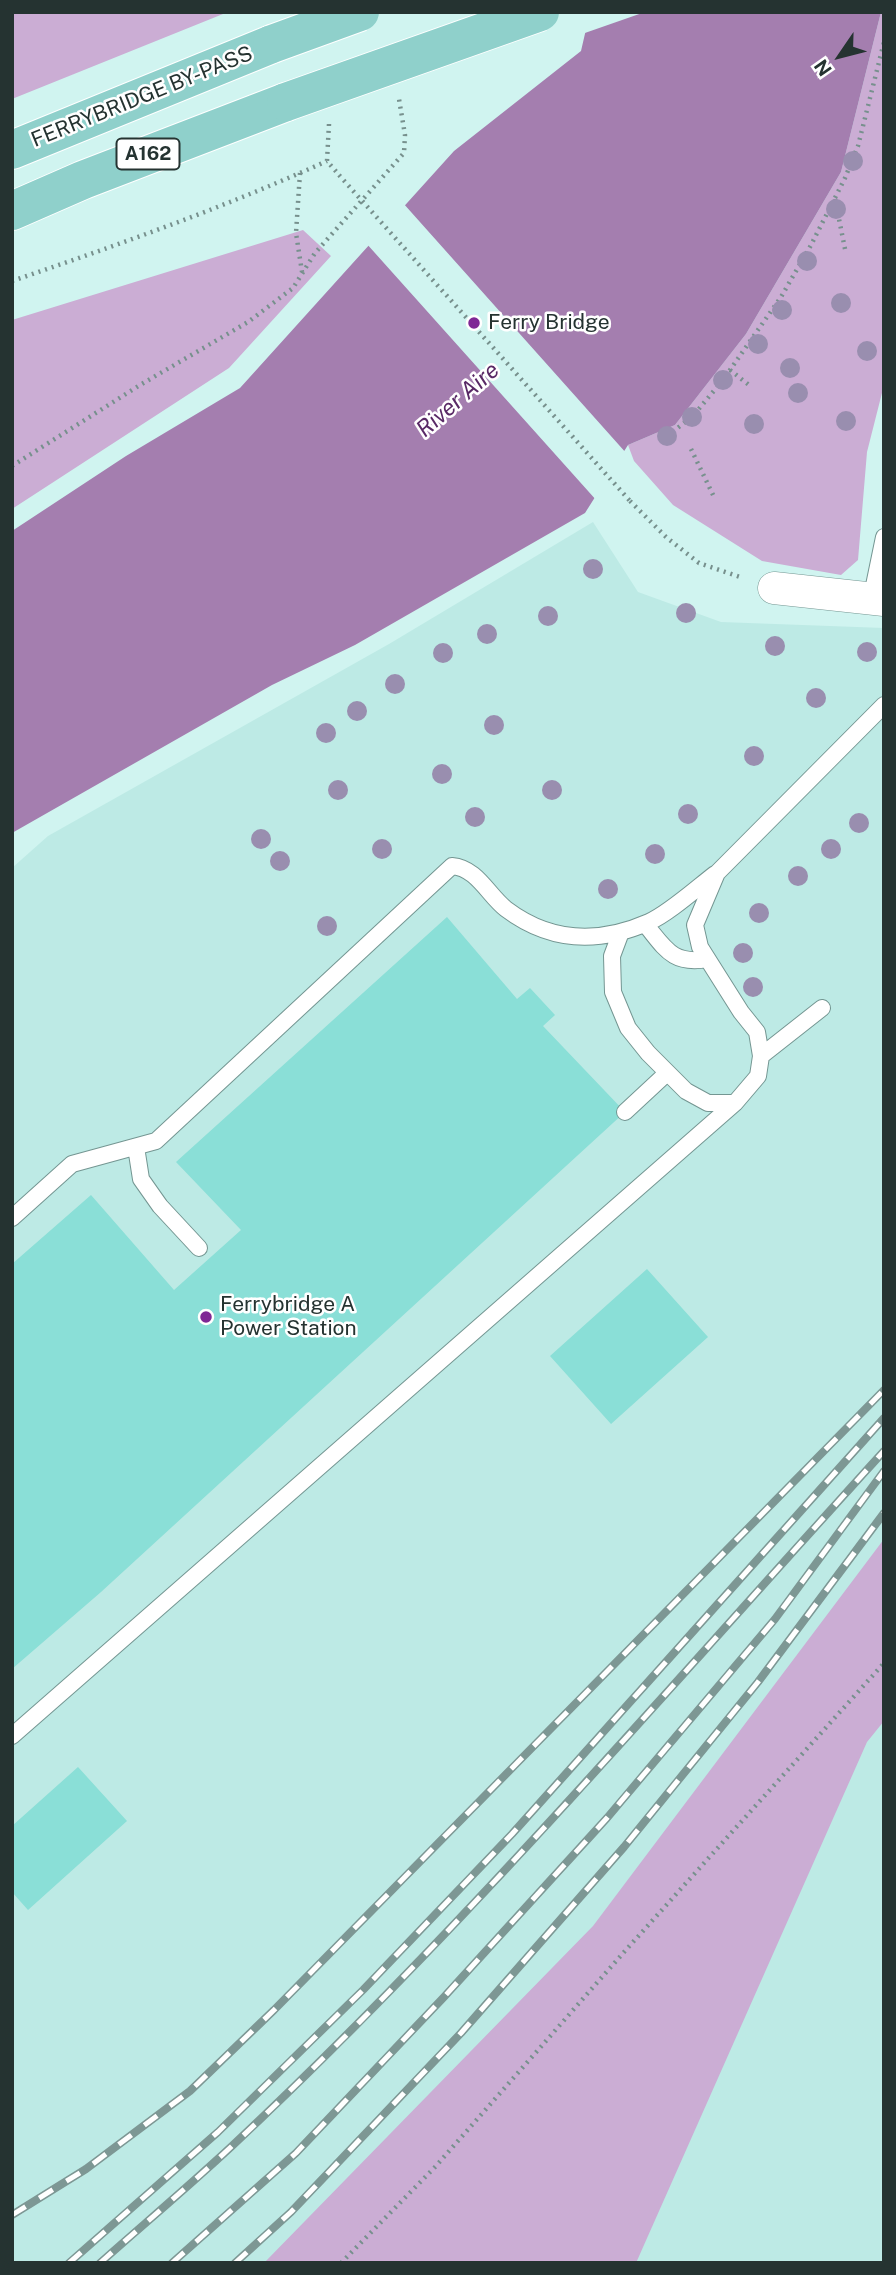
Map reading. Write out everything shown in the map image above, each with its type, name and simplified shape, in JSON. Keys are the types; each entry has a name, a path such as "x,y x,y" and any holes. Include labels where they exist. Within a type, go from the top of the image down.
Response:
{"main road":[{"name":"FERRYBRIDGE BY-PASS","path":"12,150 272,44 360,12"},
{"name":"A162","path":"12,211 83,180 286,102 540,12"}],"street":[{"path":"774,588 877,600"}],"lane":[{"path":"877,600 884,537"},
{"path":"12,1218 72,1164 156,1141 452,866 462,867 470,872 505,908 558,936 587,938 621,932 651,922 717,873 884,705"},
{"path":"12,1736 735,1103 758,1076 761,1056 757,1032 700,947 695,925 717,873"},
{"path":"645,923 669,953 691,962 707,959"},
{"path":"621,932 612,956 613,992 628,1028 648,1053 686,1091 708,1103 735,1103"},
{"path":"761,1056 822,1008"},
{"path":"625,1112 667,1073"},
{"path":"136,1147 141,1179 160,1206 199,1248"}],"path":[{"path":"667,436 692,417 730,370 781,297 811,245 858,146 884,42"},
{"path":"12,467 140,385 248,323 293,288 315,253 404,153 398,87"},
{"path":"12,281 74,260 327,161 630,501 666,537 699,563 774,588"},
{"path":"300,173 296,233 303,273"},
{"path":"835,198 845,249"},
{"path":"730,370 749,385"},
{"path":"691,449 715,499"},
{"path":"341,2263 436,2166 884,1663"}],"shaded area":[{"path":"12,12 228,12 12,99"},
{"path":"881,12 884,12 884,385 867,452 858,560 841,575 762,561 673,505 634,461 628,445 675,425 746,334 841,172"},
{"path":"303,230 331,256 229,368 12,509 12,320"},
{"path":"593,522 638,592 721,622 884,628 884,2263 12,2263 12,868 48,836 389,644"},
{"path":"884,1539 884,1721 867,1742 636,2263 264,2263 593,1926"}],"water":[{"name":"River Aire","path":"590,12 881,12 841,172 746,334 675,425 628,445 585,513 355,645 272,685 12,833 12,531 126,456 240,388 454,151 581,51"}],"pier":[{"path":"587,12 645,12 582,34"},
{"name":"Ferry Bridge","path":"403,203 627,454 597,501 366,243"}],"building":[{"name":"Ferrybridge A Power Station","path":"447,917 517,999 530,988 555,1015 543,1026 625,1112 101,1592 12,1669 12,1264 91,1195 174,1290 241,1230 176,1162"},
{"path":"647,1269 708,1337 611,1424 550,1356"},
{"path":"78,1767 127,1821 28,1910 12,1892 12,1826"}],"railway":[{"path":"12,2215 86,2169 190,2091 274,2010 884,1390"},
{"path":"69,2263 218,2132 363,1990 512,1834 884,1418"},
{"path":"100,2263 232,2146 402,1979 565,1805 884,1451"},
{"path":"172,2263 296,2153 444,1997 607,1818 775,1619 884,1471"},
{"path":"235,2263 291,2212 461,2033 624,1847 758,1682 884,1513"}],"place":[{"name":"Ferry Bridge","path":"474,323"},
{"name":"Ferrybridge A Power Station","path":"206,1317"}]}
